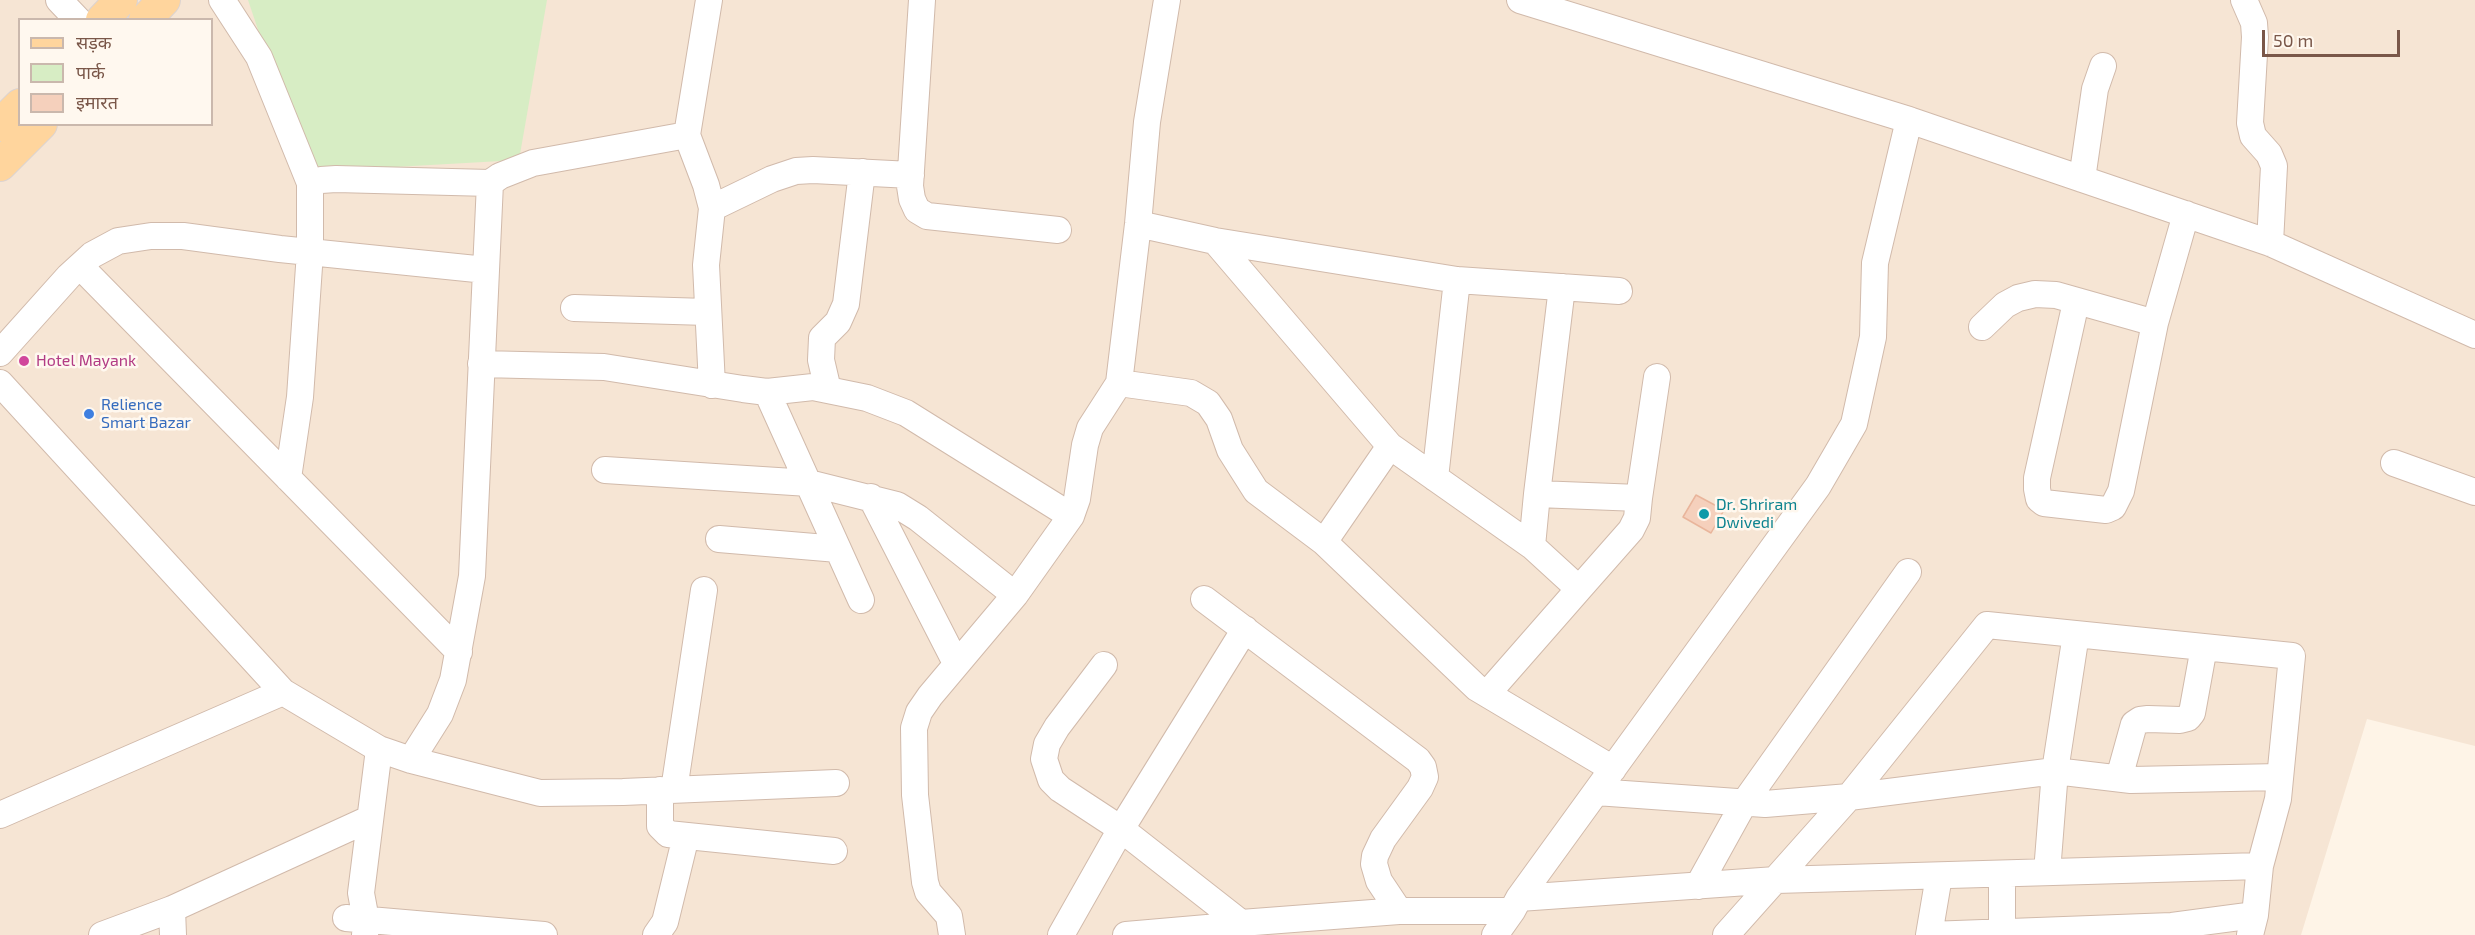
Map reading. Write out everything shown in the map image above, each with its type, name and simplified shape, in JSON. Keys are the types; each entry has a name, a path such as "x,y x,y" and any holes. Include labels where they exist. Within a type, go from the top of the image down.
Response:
{"main road":[{"path":"104,18 121,0"},
{"path":"147,18 164,0"},
{"path":"0,165 38,126"}],"street":[{"path":"60,0 76,18"},
{"path":"222,0 259,57 310,183 310,252 300,397 288,478"},
{"path":"709,0 687,135 712,208 706,265 712,385"},
{"path":"922,0 911,175 912,199 917,210 927,216 1058,230"},
{"path":"952,935 949,916 928,892 925,882 915,795 914,728 919,712 956,663 1015,595 1071,516 1077,499 1085,445 1090,428 1119,383 1138,224 1147,122 1167,0"},
{"path":"1520,0 1909,120 2270,243 2475,335"},
{"path":"2244,0 2254,23 2255,37 2250,123 2253,136 2269,154 2274,166 2270,243"},
{"path":"2082,179 2095,89 2103,66"},
{"path":"1496,935 1596,792 1818,486 1854,424 1873,337 1875,263 1909,120"},
{"path":"310,183 336,179 490,183 500,176 533,163 687,135"},
{"path":"712,208 784,174 813,170 911,175"},
{"path":"828,390 821,360 822,338 838,322 846,304 862,172"},
{"path":"411,760 440,714 453,680 472,576 490,183"},
{"path":"2076,302 2037,478 2039,499 2044,503 2106,510 2113,507 2119,499 2155,323 2186,214"},
{"path":"1138,224 1215,241 1457,280 1619,291"},
{"path":"0,353 80,266 92,255 118,241 151,236 183,236 486,270"},
{"path":"1215,241 1390,446 1532,546 1579,589"},
{"path":"80,266 459,652"},
{"path":"1435,478 1457,280"},
{"path":"1532,546 1562,287"},
{"path":"1982,327 2005,305 2018,298 2035,294 2056,295 2155,323"},
{"path":"574,308 707,312"},
{"path":"481,364 604,368 768,392 813,387 867,398 906,413 1071,516"},
{"path":"1487,694 1631,530 1637,518 1657,377"},
{"path":"0,383 284,692 378,749 411,760 540,793 836,783"},
{"path":"1119,383 1191,393 1209,403 1219,418 1230,450 1256,491 1324,542 1477,688 1613,769"},
{"path":"768,392 861,600"},
{"path":"1324,542 1390,446"},
{"path":"2394,463 2475,492"},
{"path":"605,470 809,483 871,497 897,505 918,518 1015,595"},
{"path":"1537,494 1639,498"},
{"path":"871,497 956,663"},
{"path":"719,539 838,549"},
{"path":"1698,886 1744,803 1908,572"},
{"path":"704,590 659,822 662,829 668,834 834,851"},
{"path":"1204,599 1418,760 1423,767 1425,777 1420,788 1383,839 1375,856 1374,864 1379,881 1399,911"},
{"path":"1726,935 1849,797 1987,625 2292,657 2278,799 2260,866 2252,925 2173,931 1927,935 1939,876"},
{"path":"1060,935 1121,829 1245,629"},
{"path":"2047,872 2055,771 2076,634"},
{"path":"2119,778 2134,724 2148,718 2180,720 2192,714 2204,647"},
{"path":"1104,665 1057,727 1047,744 1044,759 1051,780 1060,789 1121,829 1240,923"},
{"path":"0,815 284,692"},
{"path":"378,749 356,927 544,935"},
{"path":"1596,792 1765,804 1849,797 2055,771 2152,780 2280,777"},
{"path":"102,935 172,909 369,819"},
{"path":"656,935 665,922 686,836"},
{"path":"1126,935 1207,932 1240,923 1516,905 1776,880 2260,866"},
{"path":"2002,874 2002,932"},
{"path":"172,909 173,935"}],"shaded area":[{"path":"0,0 2475,0 2475,746 2367,719 2301,935 0,935"}],"green space":[{"path":"248,0 547,0 519,160 306,172"}],"building":[{"name":"Dr. Shriram Dwivedi","path":"1696,495 1724,510 1711,533 1683,517"}],"place":[{"name":"Hotel Mayank","path":"24,361"},
{"name":"Relience Smart Bazar","path":"89,414"},
{"name":"Dr. Shriram Dwivedi","path":"1704,514"}]}
